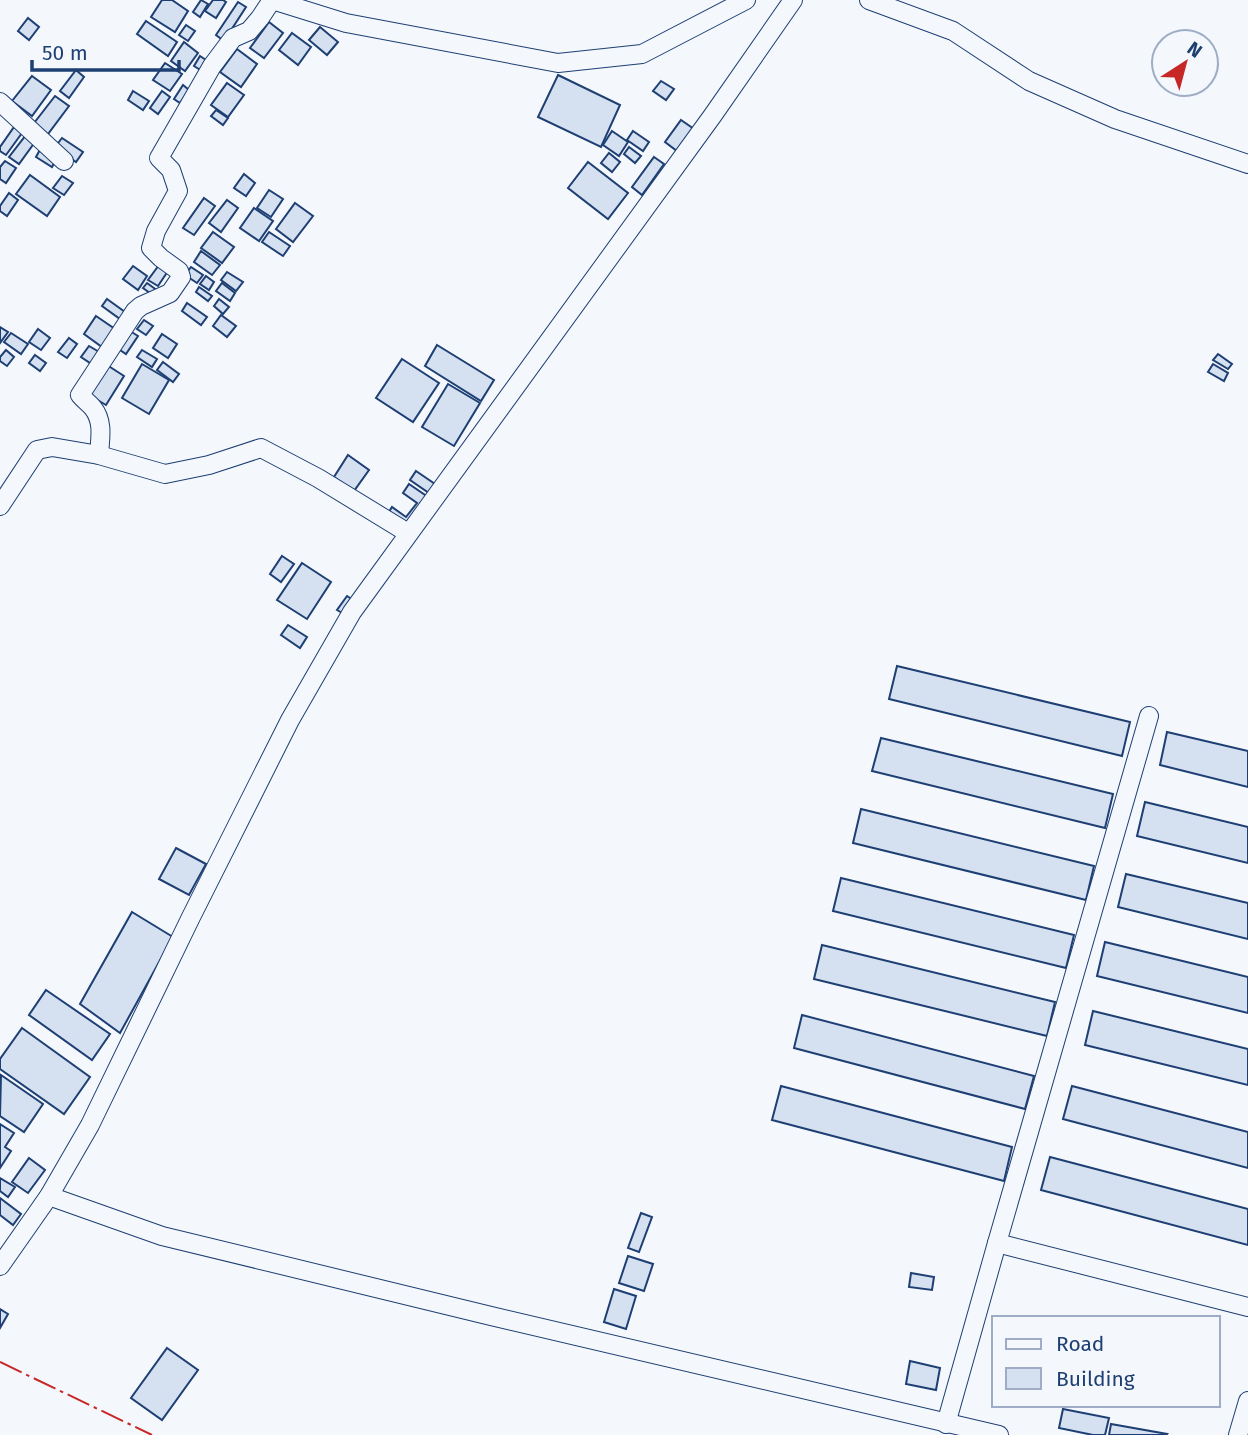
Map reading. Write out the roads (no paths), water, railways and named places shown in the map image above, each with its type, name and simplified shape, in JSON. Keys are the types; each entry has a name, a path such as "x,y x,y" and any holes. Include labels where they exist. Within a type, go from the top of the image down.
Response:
{"street":[{"path":"99,455 99,418 92,405 80,395 135,311 170,293 180,277 179,271 151,248 156,231 178,191 171,170 159,158 212,66 233,38 249,31 272,0 346,23 558,63 642,54 746,0"},
{"path":"0,1266 49,1196 90,1125 290,720 352,612 713,115 793,0"},
{"path":"869,0 953,31 1029,81 1115,119 1248,164"},
{"path":"0,102 64,161"},
{"path":"0,506 37,450 51,447 99,455 165,474 209,465 261,448 318,478 408,533"},
{"path":"946,1424 1149,716"},
{"path":"49,1196 162,1236 999,1435"},
{"path":"997,1243 1248,1307"},
{"path":"1238,1435 1248,1401"}]}
